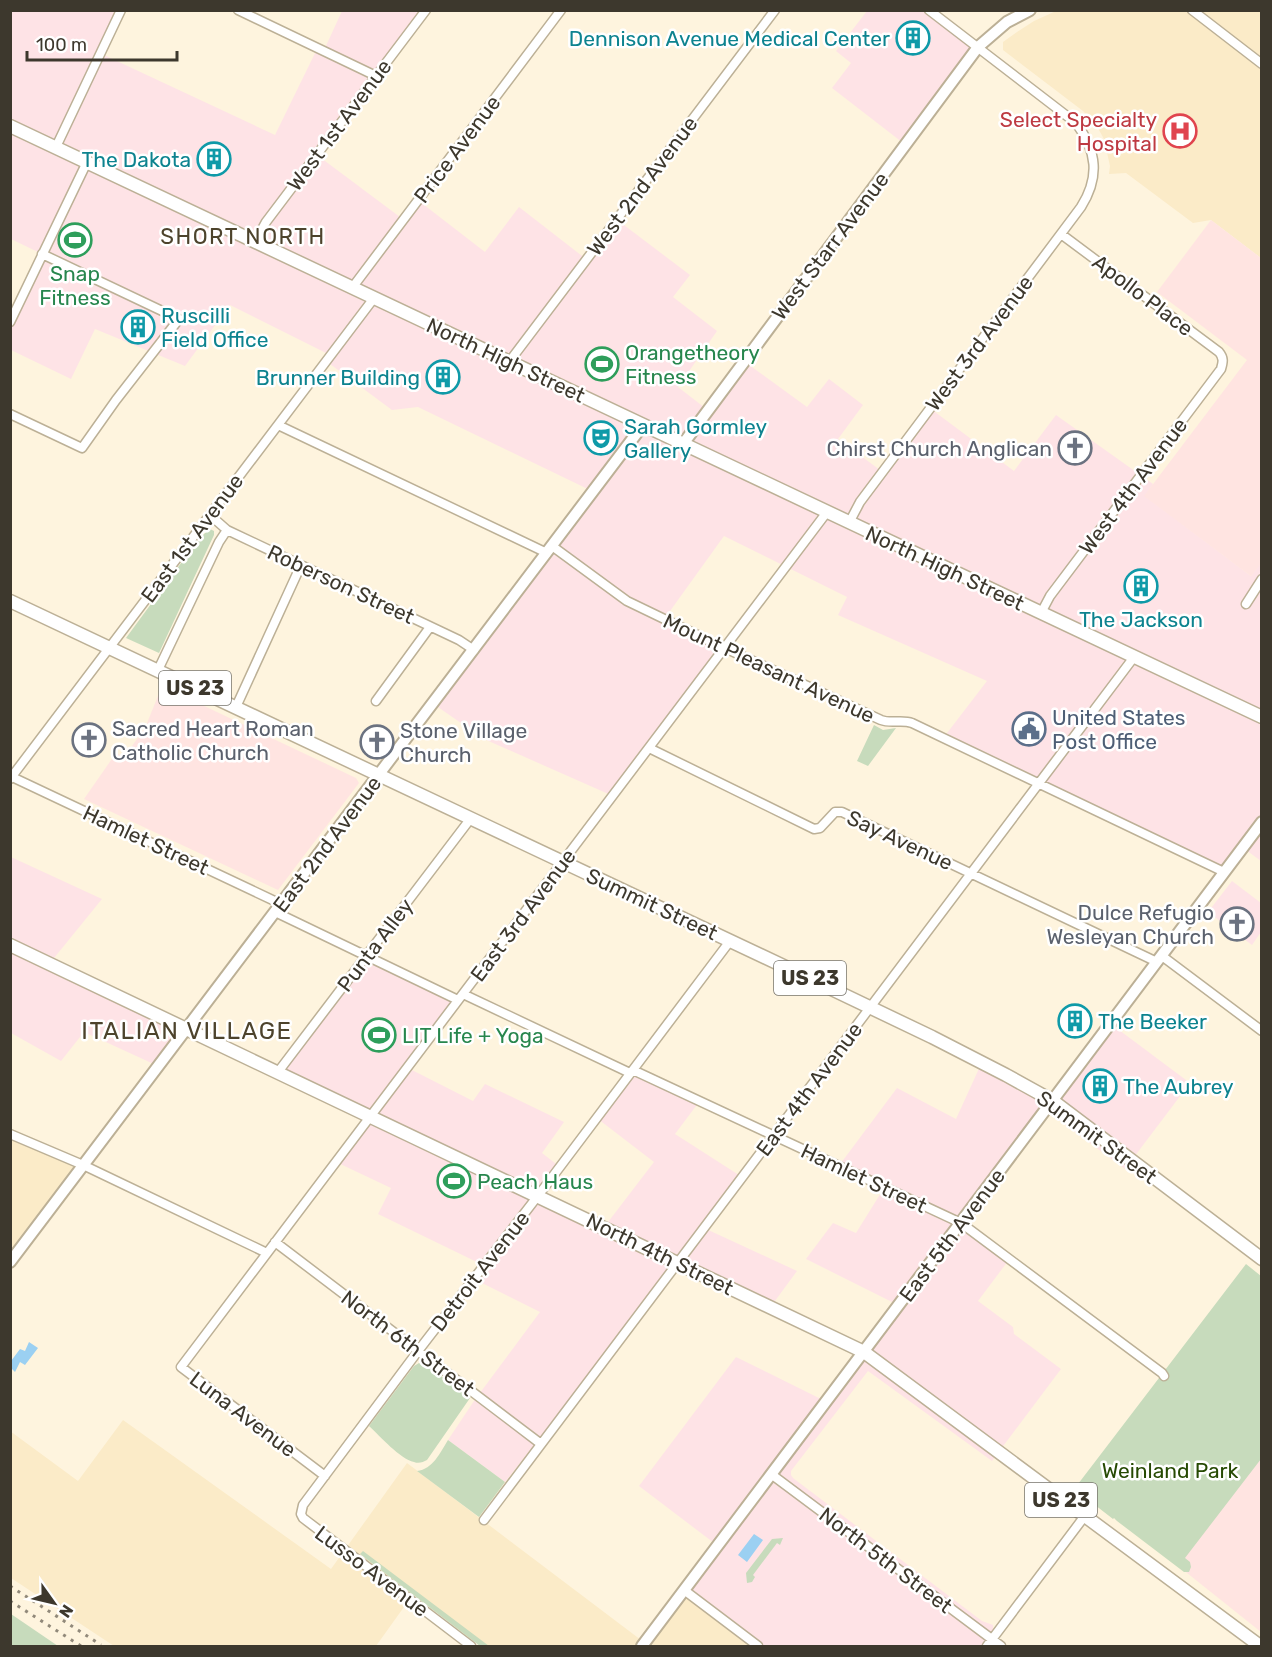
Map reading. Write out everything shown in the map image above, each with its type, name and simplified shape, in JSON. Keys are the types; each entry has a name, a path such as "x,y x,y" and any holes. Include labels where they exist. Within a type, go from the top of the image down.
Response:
{"main road":[{"name":"North High Street","path":"10,126 1262,717"},
{"name":"Summit Street","path":"10,601 932,1037 1053,1101 1262,1259"},
{"name":"North 4th Street","path":"10,945 864,1352 1260,1647"}],"street":[{"path":"56,147 121,10"},
{"name":"West 1st Avenue","path":"255,242 264,225 426,10"},
{"name":"Price Avenue","path":"352,288 561,10"},
{"name":"West 2nd Avenue","path":"509,362 775,10"},
{"path":"928,10 978,47 1007,22 1030,10"},
{"path":"1192,10 1262,64"},
{"path":"238,11 376,76"},
{"name":"West 3rd Avenue","path":"849,523 862,499 1088,197 1093,177 1093,157 1086,135 1076,123 978,47"},
{"name":"West Starr Avenue","path":"683,444 978,47"},
{"path":"10,322 87,162"},
{"name":"Apollo Place","path":"1061,234 1219,352 1223,359"},
{"path":"10,414 82,448 179,318 42,254"},
{"name":"East 1st Avenue","path":"11,777 374,298"},
{"name":"West 4th Avenue","path":"1041,613 1050,596 1221,369 1223,359"},
{"name":"Mount Pleasant Avenue","path":"278,425 549,549 627,602 724,648 880,720 908,721 1224,872"},
{"name":"East 2nd Avenue","path":"10,1262 643,425"},
{"name":"East 3rd Avenue","path":"218,1318 827,512"},
{"name":"Roberson Street","path":"210,515 227,530 459,640 474,650"},
{"path":"158,670 219,542 227,530"},
{"path":"236,707 301,566"},
{"path":"1246,604 1262,579"},
{"path":"376,701 430,627"},
{"name":"East 4th Avenue","path":"484,1520 1134,657"},
{"name":"Say Avenue","path":"649,748 814,829 820,828 835,812 842,812 971,874 1159,959 1262,1031"},
{"name":"Hamlet Street","path":"11,777 278,908 368,955 632,1072 961,1223 1164,1376"},
{"name":"Punta Alley","path":"278,1072 471,818"},
{"name":"East 5th Avenue","path":"642,1647 1262,822"},
{"name":"Detroit Avenue","path":"360,1429 730,941"},
{"path":"10,1134 83,1165 267,1253"},
{"name":"North 6th Street","path":"275,1242 541,1444"},
{"name":"Luna Avenue","path":"218,1318 181,1367 325,1476"},
{"name":"Lusso Avenue","path":"360,1429 303,1505 301,1514 303,1518 471,1647"},
{"name":"North 5th Street","path":"771,1474 989,1643 1001,1647"},
{"path":"989,1643 1084,1516"},
{"path":"684,1590 755,1644"}],"shaded area":[{"path":"10,11 124,11 104,55 275,135 319,45 325,48 342,11 426,11 317,155 404,220 419,201 485,252 519,207 586,259 616,219 690,275 673,297 717,331 678,387 709,411 745,362 807,407 829,379 863,405 838,439 884,473 931,409 1014,471 1056,415 1153,484 1145,496 1251,576 1261,562 1261,861 1246,850 1230,870 944,737 987,681 838,615 847,597 724,536 665,618 726,651 613,796 484,739 435,705 594,492 418,407 392,410 330,364 326,353 230,305 185,366 95,329 71,379 11,350 11,322 42,254 11,239"},
{"path":"867,11 927,11 980,51 907,146 832,88 851,63 836,51"},
{"name":"Select Specialty Hospital","path":"1056,11 1261,11 1261,258 1211,220 1193,223 1126,173 1109,174 1110,166 1104,139 1095,123 1083,111 1003,50 1003,42 1034,21"},
{"path":"1211,220 1261,258 1262,562 1251,576 1144,496 1247,360 1157,292"},
{"path":"162,686 356,778 359,783 278,890 84,799 116,753 124,757 145,728"},
{"path":"11,857 102,899 50,963 186,1029 158,1066 84,1032 61,1061 11,1033"},
{"path":"1232,881 1261,903 1261,932 1252,945 1208,912"},
{"path":"368,956 461,1000 408,1068 473,1101 485,1084 564,1122 542,1153 560,1167 539,1195 605,1226 654,1162 598,1119 634,1071 699,1102 675,1134 742,1177 704,1228 797,1271 772,1305 678,1262 505,1482 448,1440 540,1312 474,1279 483,1265 378,1214 391,1188 336,1162 368,1118 277,1075"},
{"path":"1111,1024 1190,1083 1125,1169 1045,1110 964,1221 1011,1257 978,1301 1013,1327 1014,1334 1061,1369 992,1461 868,1371 791,1471 793,1478 982,1621 993,1625 993,1642 990,1646 758,1646 686,1589 718,1546 639,1486 736,1357 825,1401 898,1305 806,1259 833,1223 856,1233 884,1188 838,1167 897,1088 956,1119 982,1062 1055,1099"},
{"path":"11,1135 83,1165 11,1264"},
{"path":"123,1420 331,1569 407,1463 645,1643 686,1589 750,1640 746,1646 482,1646 414,1593 376,1646 114,1646 11,1578 10,1431 78,1481"},
{"path":"1261,1454 1261,1632 1177,1565"}],"green space":[{"path":"210,529 214,531 214,535 159,653 126,638 184,559"},
{"path":"874,725 883,730 896,728 868,766 857,761"},
{"name":"Weinland Park","path":"1246,1264 1261,1276 1261,1459 1185,1558 1190,1562 1191,1567 1189,1572 1184,1572 1075,1488"},
{"path":"424,1363 470,1398 427,1460 418,1463 408,1460 397,1452 369,1426 414,1366"},
{"path":"448,1440 505,1482 479,1517 417,1471 432,1464"},
{"path":"783,1538 780,1545 777,1543 753,1575 755,1577 752,1582 747,1583 746,1573 772,1539"},
{"path":"363,1551 489,1646 480,1646 360,1554"},
{"path":"11,1614 58,1646 11,1646"}],"water":[{"path":"29,1342 38,1348 25,1365 20,1362 15,1372 11,1368 11,1361 20,1349 25,1351"},
{"path":"754,1534 763,1540 747,1562 738,1555"}],"railway":[{"path":"10,1586 101,1645"},
{"path":"10,1601 81,1646"}],"place":[{"name":"Dennison Avenue Medical Center","path":"913,38"},
{"name":"Select Specialty Hospital","path":"1180,131"},
{"name":"The Dakota","path":"214,159"},
{"name":"Snap Fitness","path":"75,240"},
{"name":"Ruscilli Field Office","path":"138,327"},
{"name":"Orangetheory Fitness","path":"602,364"},
{"name":"Brunner Building","path":"443,377"},
{"name":"Sarah Gormley Gallery","path":"601,438"},
{"name":"Chirst Church Anglican","path":"1075,448"},
{"name":"The Jackson","path":"1141,586"},
{"name":"United States Post Office","path":"1029,729"},
{"name":"Sacred Heart Roman Catholic Church","path":"89,740"},
{"name":"Stone Village Church","path":"377,742"},
{"name":"Dulce Refugio Wesleyan Church","path":"1237,924"},
{"name":"The Beeker","path":"1075,1021"},
{"name":"LIT Life + Yoga","path":"379,1035"},
{"name":"The Aubrey","path":"1100,1086"},
{"name":"Peach Haus","path":"454,1181"}],"district":[{"name":"SHORT NORTH","path":"243,236"},
{"name":"ITALIAN VILLAGE","path":"187,1031"}]}
